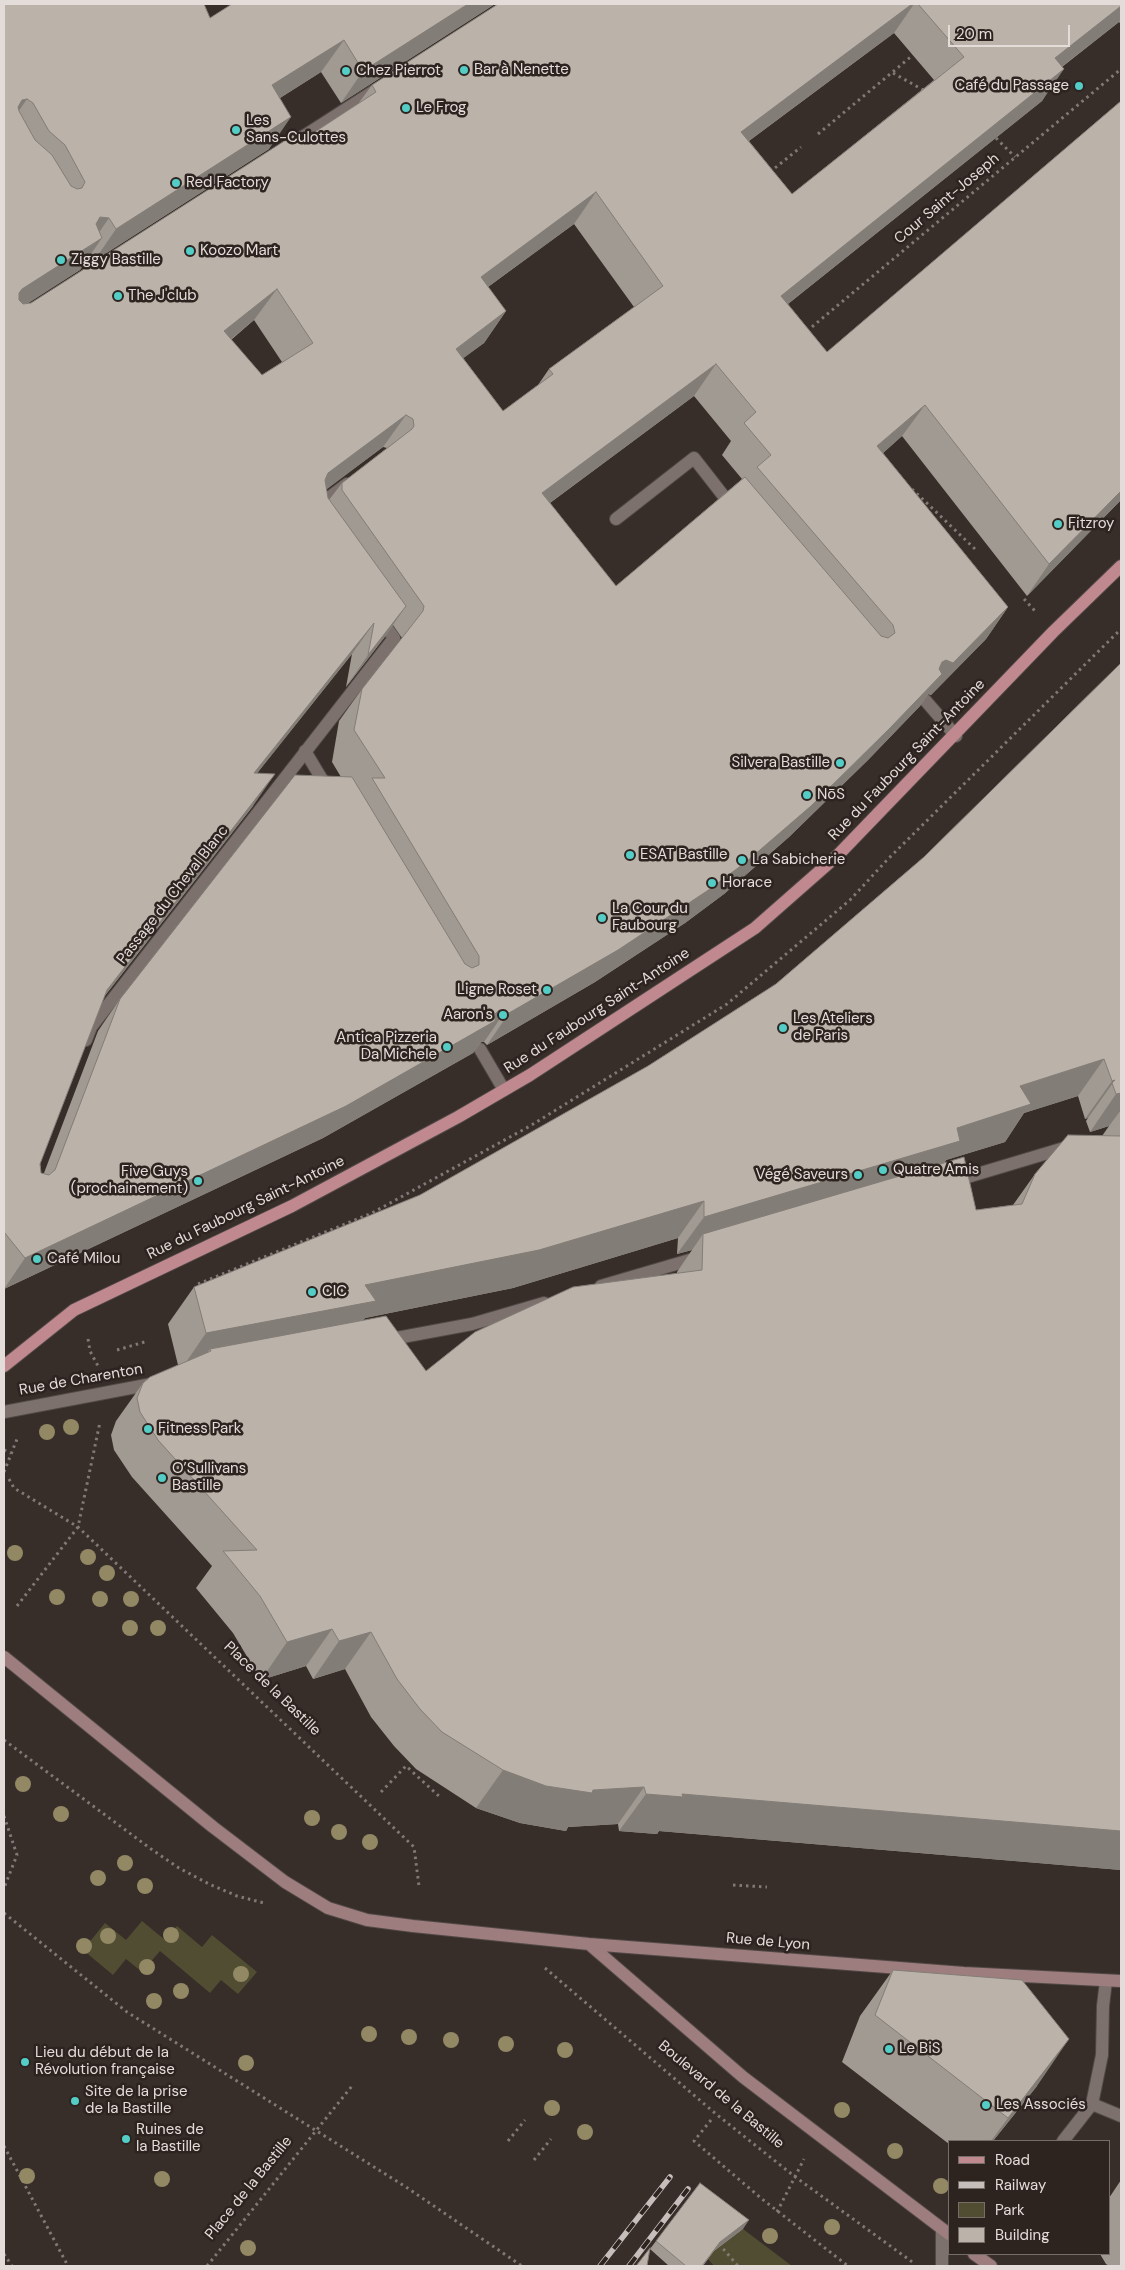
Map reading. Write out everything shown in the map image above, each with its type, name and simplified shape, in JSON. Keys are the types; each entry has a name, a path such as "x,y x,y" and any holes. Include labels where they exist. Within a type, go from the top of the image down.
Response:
{"main road":[{"name":"Rue du Faubourg Saint-Antoine","path":"4,1366 74,1310 292,1206 504,1090 755,928 838,855 956,736 1053,632 1121,566"},
{"name":"Rue de Lyon","path":"4,1657 213,1827 285,1882 328,1908 367,1920 589,1944 954,1972 1121,1982"},
{"name":"Boulevard de la Bastille","path":"589,1944 743,2077 946,2231"},
{"path":"976,2255 991,2266"}],"street":[{"path":"276,154 384,84"},
{"path":"616,519 694,458 743,519"},
{"path":"312,518 311,511 355,478"},
{"name":"Passage du Cheval Blanc","path":"82,1052 91,1028 394,638 373,609"},
{"path":"926,700 956,736"},
{"path":"305,751 335,801"},
{"path":"480,1049 504,1090"},
{"path":"940,1185 1083,1142"},
{"path":"587,1290 711,1253"},
{"path":"376,1342 472,1324 558,1299"},
{"name":"Rue de Charenton","path":"4,1412 174,1380"},
{"path":"1064,2140 1092,2104 1102,2055 1103,2006 1106,1981"},
{"path":"1092,2104 1121,2116"},
{"path":"942,2266 946,2231"}],"path":[{"path":"818,134 913,56"},
{"name":"Cour Saint-Joseph","path":"804,334 1121,69"},
{"path":"893,73 927,92"},
{"path":"996,138 1015,157"},
{"path":"765,176 801,147"},
{"path":"906,484 975,549"},
{"path":"88,1339 90,1351 99,1369"},
{"path":"117,1350 148,1341"},
{"path":"17,1606 78,1527 100,1418"},
{"path":"4,1450 11,1453 4,1472"},
{"name":"Place de la Bastille","path":"9,1479 14,1488 78,1527 414,1846 419,1886"},
{"path":"380,1792 406,1766 442,1798"},
{"path":"4,1816 17,1855 4,1888"},
{"path":"733,1885 767,1887"},
{"name":"Place de la Bastille","path":"4,1913 127,2012 406,2187 522,2266"},
{"name":"Boulevard de la Bastille","path":"541,1965 716,2114 794,2176 918,2266"},
{"name":"Place de la Bastille","path":"208,2266 352,2086"},
{"path":"508,2141 525,2120"},
{"path":"711,2120 694,2141 777,2212 848,2266"},
{"path":"534,2160 551,2139"},
{"path":"4,2146 68,2266"},
{"path":"777,2212 794,2176"},
{"path":"713,2239 724,2248 738,2266"},
{"path":"4,2254 12,2266"}],"green space":[{"path":"142,1921 165,1940 177,1926 202,1947 212,1935 257,1972 238,1994 221,1980 210,1993 160,1951 142,1972 126,1959 113,1975 83,1950 105,1923 126,1940"},
{"path":"743,2229 792,2266 714,2266 708,2259 714,2251"}],"building":[{"path":"4,4 204,4 210,18 232,4 468,4 363,71 344,40 272,85 291,117 116,229 109,218 100,217 96,224 102,238 22,289 19,293 19,300 23,304 31,303 300,131 304,139 376,92 372,85 498,4 912,4 741,132 792,194 964,57 918,4 1121,4 1121,6 1055,58 1064,69 781,296 827,352 1121,101 1121,491 1049,564 925,405 877,446 1008,607 953,663 946,660 942,662 939,669 942,674 811,806 746,862 707,891 618,950 509,1013 506,1010 499,1010 495,1014 495,1021 346,1106 25,1258 4,1232","holes":["27,99 33,103 49,131 65,145 85,182 82,188 77,189 71,186 52,155 35,140 19,111 18,107 22,100","596,192 663,286 549,369 553,374 503,411 456,349 506,311 481,277","277,289 313,343 262,375 224,331","716,364 756,412 744,423 771,455 757,467 893,625 895,633 888,638 881,636 745,477 616,586 542,493","406,415 413,419 414,426 412,429 342,483 342,490 424,606 423,611 362,689 354,730 385,778 372,778 479,956 479,965 472,968 465,964 352,777 295,775 120,999 55,1170 49,1175 41,1173 40,1164 107,990 275,774 254,773 374,623 368,655 406,606 328,498 325,480 328,473"]},
{"path":"1121,663 1121,1093 1116,1094 1112,1083 1115,1080 1112,1081 1104,1059 1020,1086 1031,1104 957,1128 960,1141 704,1217 704,1201 539,1250 365,1285 376,1301 206,1333 194,1287 420,1195 648,1066 776,984 924,857"},
{"path":"1068,1135 1121,1136 1121,1831 682,1794 683,1797 646,1794 644,1787 593,1790 592,1793 546,1786 503,1770 442,1732 420,1709 397,1679 371,1632 339,1641 332,1629 287,1642 260,1596 223,1551 257,1550 158,1440 140,1412 137,1398 143,1383 150,1377 211,1351 210,1349 386,1316 426,1371 475,1332 573,1287 702,1270 703,1234 964,1157 976,1210 1022,1204 1035,1174"},
{"path":"893,1970 1022,1980 1069,2039 1008,2118 875,2015"},
{"path":"700,2183 749,2220 720,2242 702,2266 686,2266 656,2241"},
{"path":"650,2248 647,2266 636,2266"}],"railway":[{"path":"600,2266 670,2177"},
{"path":"629,2266 688,2189"}],"place":[{"name":"Bar à Nenette","path":"464,70"},
{"name":"Chez Pierrot","path":"346,71"},
{"name":"Café du Passage","path":"1079,86"},
{"name":"Le Frog","path":"406,108"},
{"name":"Les Sans-Culottes","path":"236,130"},
{"name":"Red Factory","path":"176,183"},
{"name":"Koozo Mart","path":"190,251"},
{"name":"Ziggy Bastille","path":"61,260"},
{"name":"The J'club","path":"118,296"},
{"name":"Fitzroy","path":"1058,524"},
{"name":"Silvera Bastille","path":"840,763"},
{"name":"NōS","path":"807,795"},
{"name":"ESAT Bastille","path":"630,855"},
{"name":"La Sabicherie","path":"742,860"},
{"name":"Horace","path":"712,883"},
{"name":"La Cour du Faubourg","path":"602,918"},
{"name":"Ligne Roset","path":"547,990"},
{"name":"Aaron's","path":"503,1015"},
{"name":"Les Ateliers de Paris","path":"783,1028"},
{"name":"Antica Pizzeria Da Michele","path":"447,1047"},
{"name":"Quatre Amis","path":"883,1170"},
{"name":"Végé Saveurs","path":"858,1175"},
{"name":"Five Guys (prochainement)","path":"198,1181"},
{"name":"Café Milou","path":"37,1259"},
{"name":"CIC","path":"312,1292"},
{"name":"Fitness Park","path":"148,1429"},
{"name":"O’Sullivans Bastille","path":"162,1478"},
{"name":"Le BiS","path":"889,2049"},
{"name":"Lieu du début de la Révolution française","path":"25,2062"},
{"name":"Site de la prise de la Bastille","path":"75,2101"},
{"name":"Les Associés","path":"986,2105"},
{"name":"Ruines de la Bastille","path":"126,2139"}]}
